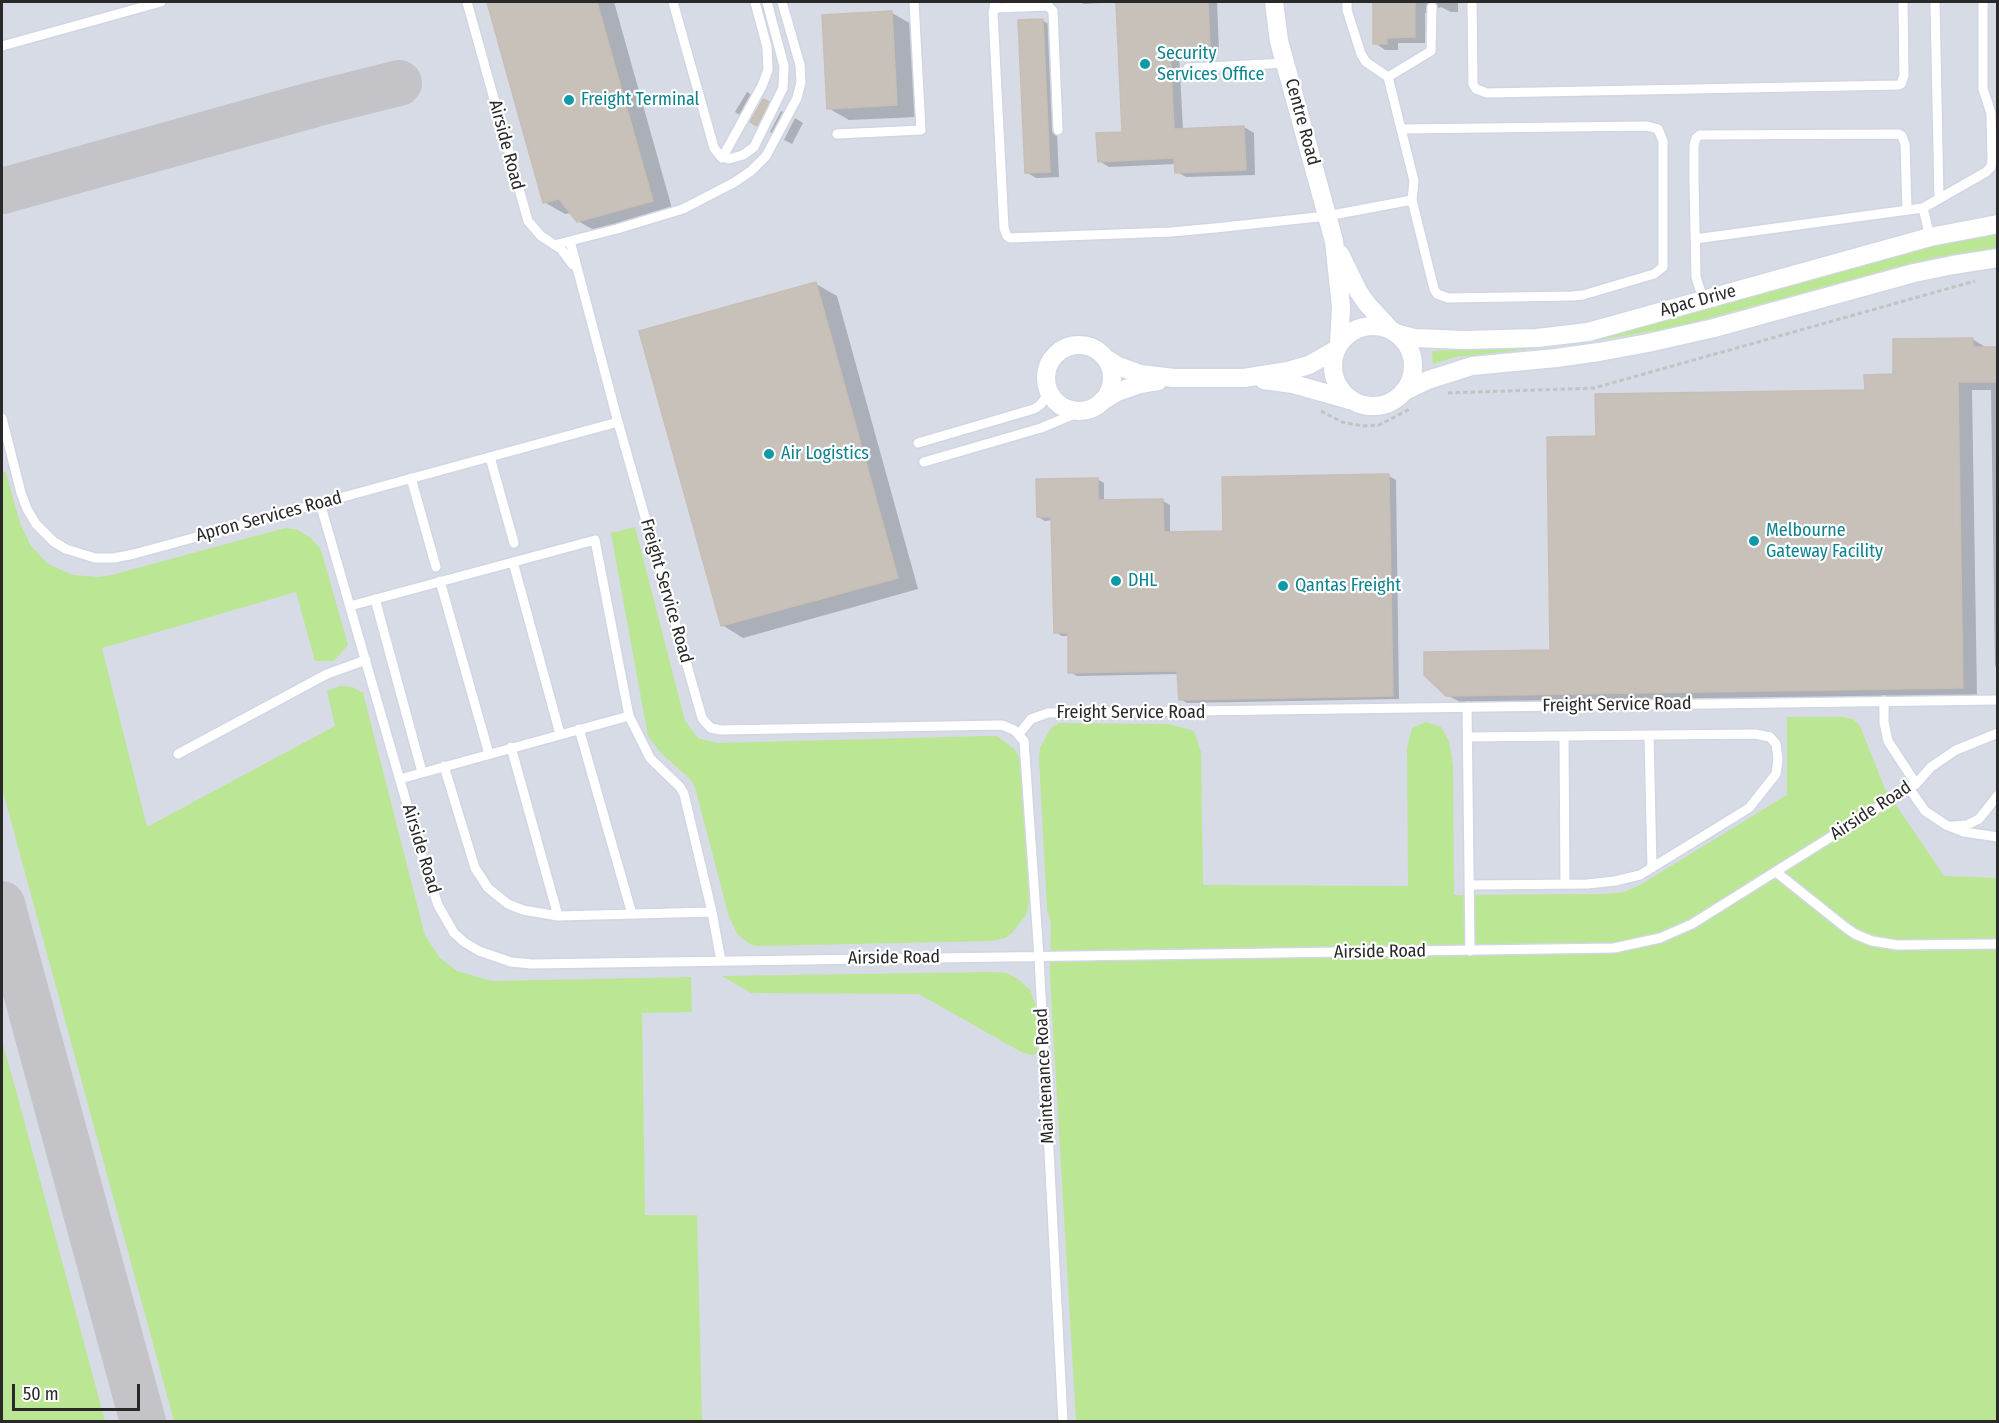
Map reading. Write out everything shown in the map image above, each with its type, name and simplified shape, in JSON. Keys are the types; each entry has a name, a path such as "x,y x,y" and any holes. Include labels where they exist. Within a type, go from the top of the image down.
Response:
{"street":[{"name":"Centre Road","path":"1274,2 1277,29 1334,241 1341,306 1338,347"},
{"name":"Apac Drive","path":"1393,332 1414,338 1437,340 1537,338 1588,332 1930,237 1998,224"},
{"name":"Centre Road","path":"1334,241 1358,291 1393,332"},
{"name":"Apac Drive","path":"1403,392 1428,380 1472,366 1588,354 1648,343 1714,328 1914,273 1998,258"},
{"path":"1174,378 1140,384 1117,392 1090,409 1076,411 1060,405 1050,393 1047,385 1049,365 1062,350 1082,345 1095,350 1118,366 1140,374 1174,378 1244,378 1293,384 1360,403 1380,405 1393,400 1403,392 1412,373 1412,359 1408,347 1393,332 1378,327 1363,328 1348,335 1338,347 1309,365 1244,378"},
{"path":"1338,347 1334,363 1336,380 1346,394 1360,403"},
{"path":"1101,402 1111,384 1111,371 1105,358"}],"lane":[{"path":"2,46 161,2"},
{"name":"Airside Road","path":"467,2 528,221 541,236 561,249 576,269"},
{"path":"673,2 714,148 722,158 733,159 751,150 783,88 784,66 760,2"},
{"path":"722,158 762,86 768,70 760,2"},
{"path":"554,245 671,213 702,201 752,171 766,156 797,98 801,82 800,65 782,2"},
{"path":"837,134 921,130 914,2"},
{"path":"1347,2 1347,10 1361,54 1366,62 1388,77 1401,129 1414,181 1412,200 1434,289 1442,297 1583,295 1654,274 1663,267 1663,141 1658,129 1647,126 1401,129"},
{"path":"1472,2 1473,84 1476,89 1486,93 1892,86 1901,84 1903,80 1903,2"},
{"path":"1935,2 1939,199"},
{"path":"1695,238 1923,208 1986,172 1991,167 1992,160 1991,113 1983,89 1983,2"},
{"path":"1058,130 1053,11 1048,4 995,5 993,13 1004,232 1007,236 1016,239 1171,232 1327,216 1412,200"},
{"path":"1388,77 1431,51 1432,7"},
{"path":"1188,68 1286,63"},
{"path":"1702,299 1696,277 1695,238 1694,146 1696,138 1700,135 1895,133 1902,136 1905,144 1908,210"},
{"path":"1923,208 1930,237"},
{"name":"Freight Service Road","path":"570,241 618,422 702,718 711,728 721,730 1002,725 1019,734 1031,719 1048,713 1998,700"},
{"path":"918,444 1034,409 1046,397 1047,385"},
{"path":"924,462 1041,428 1084,410"},
{"name":"Apron Services Road","path":"2,418 27,509 36,524 54,542 79,555 95,558 114,558 134,554 618,422"},
{"path":"489,457 514,543"},
{"path":"411,478 436,567"},
{"name":"Airside Road","path":"320,503 438,905 454,933 478,951 511,962 531,964 1614,948 1650,941 1692,924 1912,786 1931,767 1956,750 1995,734"},
{"path":"350,606 595,540 629,716 650,758 680,786 684,794 712,912 721,961"},
{"path":"513,562 560,734"},
{"path":"440,581 489,754"},
{"path":"375,599 422,772"},
{"path":"178,754 327,674 366,660"},
{"path":"1884,701 1884,722 1888,741 1925,811 1946,825 1964,832 1998,837"},
{"path":"1467,707 1470,951"},
{"path":"400,779 629,716"},
{"path":"579,729 632,914"},
{"name":"Maintenance Road","path":"1019,734 1026,745 1063,1422"},
{"path":"1467,737 1755,734 1770,737 1776,744 1778,759 1776,774 1749,808 1640,875 1615,881 1565,884 1469,885"},
{"path":"1649,735 1652,868"},
{"path":"1564,736 1565,884"},
{"path":"511,747 558,915"},
{"path":"444,766 470,855 480,877 488,888 508,904 523,910 558,915 712,912"},
{"path":"1946,825 1960,826 1974,822 1998,795"},
{"path":"1776,872 1845,927 1872,941 1897,945 1998,944"}],"shaded area":[{"path":"2,2 1997,2 1997,1421 2,1422"}],"green space":[{"path":"1997,234 1997,249 1912,263 1680,326 1576,344 1456,357 1433,364 1432,351 1518,347 1929,246"},
{"path":"2,471 6,473 20,523 31,546 48,564 73,575 99,577 112,575 285,528 298,530 311,538 321,550 348,645 334,661 315,661 296,592 102,648 147,827 335,726 327,691 340,686 352,687 363,693 425,936 440,958 457,971 492,981 691,977 692,1012 642,1013 645,1215 697,1215 702,1421 174,1421 2,788"},
{"path":"635,527 685,721 698,738 717,743 997,736 1013,748 1022,767 1030,898 1026,915 1012,933 1005,938 991,941 757,946 738,935 729,917 695,787 690,779 661,753 648,736 611,533"},
{"path":"1787,717 1853,719 1860,726 1885,789 1944,876 1997,878 1997,1421 1076,1421 1050,978 1051,922 1047,910 1039,758 1040,748 1051,728 1059,723 1169,724 1194,731 1201,752 1203,885 1408,886 1407,748 1412,728 1426,722 1441,727 1449,741 1453,765 1454,895 1605,894 1624,892 1640,885 1787,795"},
{"path":"1007,973 1030,990 1036,1006 1038,1052 1033,1055 1023,1053 919,994 751,993 722,976"},
{"path":"2,1041 15,1087 105,1421 2,1421"}],"building":[{"name":"Freight Terminal","path":"487,2 597,2 653,201 577,222 559,199 543,203"},
{"path":"1116,2 1208,2 1210,46 1170,48 1174,129 1244,126 1246,170 1175,173 1174,158 1098,162 1096,133 1122,132"},
{"path":"1373,2 1415,2 1415,37 1387,38 1387,44 1373,44"},
{"path":"892,11 897,105 827,109 822,15"},
{"path":"1043,19 1050,172 1025,173 1018,20"},
{"path":"763,99 769,102 757,126 750,122"},
{"name":"Air Logistics","path":"816,282 898,578 721,626 639,331"},
{"name":"Melbourne Gateway Facility","path":"1973,338 1973,347 1998,347 1998,382 1958,382 1963,688 1446,696 1424,675 1424,652 1550,650 1547,437 1596,436 1595,394 1865,390 1864,375 1893,374 1893,339"},
{"path":"1389,474 1393,696 1179,700 1177,671 1068,673 1068,633 1054,633 1051,517 1037,517 1036,479 1098,478 1098,500 1163,499 1164,532 1223,531 1222,477"}],"taxiway":[{"path":"2,191 399,83"},
{"path":"2,904 143,1422"}],"place":[{"name":"Security Services Office","path":"1145,64"},
{"name":"Freight Terminal","path":"569,100"},
{"name":"Air Logistics","path":"769,454"},
{"name":"Melbourne Gateway Facility","path":"1754,541"},
{"name":"DHL","path":"1116,581"},
{"name":"Qantas Freight","path":"1283,586"}]}
